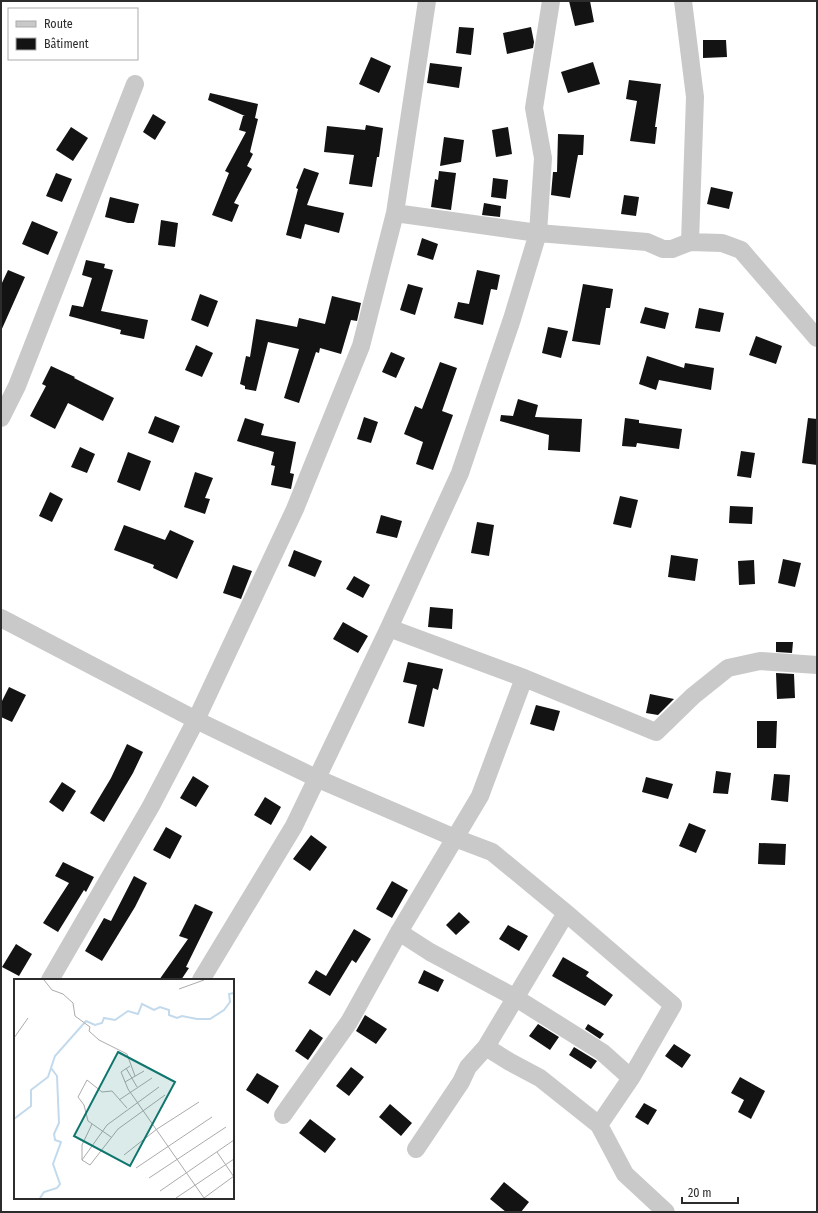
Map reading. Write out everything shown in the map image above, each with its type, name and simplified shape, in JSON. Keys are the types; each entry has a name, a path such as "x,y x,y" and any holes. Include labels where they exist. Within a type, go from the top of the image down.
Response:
{"street":[{"path":"51,979 151,806 196,720 295,509 361,346 395,213 427,1"},
{"path":"202,979 294,826 389,628 460,473 512,319 538,233 543,158 534,108 551,1"},
{"path":"683,1 695,97 690,242"},
{"path":"1,418 17,386 135,84"},
{"path":"395,213 538,233 648,242 664,249 672,250 690,242 722,243 741,250 817,338"},
{"path":"1,618 196,720 316,778 492,852 566,913 673,1005 631,1078 599,1125"},
{"path":"389,628 524,678 656,732 694,696 728,668 760,661 817,665"},
{"path":"283,1115 349,1022 399,932 480,796 524,678"},
{"path":"416,1149 461,1082 468,1067 486,1047 566,913"},
{"path":"399,932 430,952 516,998 602,1052 631,1078"},
{"path":"486,1047 540,1078 599,1125 625,1174 666,1212"}],"building":[{"path":"569,1 590,1 594,22 575,26"},
{"path":"459,27 474,28 471,55 456,53"},
{"path":"531,27 534,42 533,48 507,54 503,33"},
{"path":"703,40 726,40 727,57 703,58"},
{"path":"371,57 391,66 379,93 359,84"},
{"path":"593,62 600,84 568,93 561,72"},
{"path":"430,63 462,67 459,88 427,83"},
{"path":"629,80 661,84 655,127 657,127 655,144 630,141 637,101 626,99"},
{"path":"210,93 258,104 255,118 258,119 250,152 253,154 247,166 252,169 234,203 239,205 232,222 212,215 229,173 225,171 246,132 239,130 243,116 245,116 208,100"},
{"path":"153,114 166,122 155,140 143,132"},
{"path":"366,125 383,128 379,157 377,157 372,187 349,184 354,155 324,152 327,126 365,130"},
{"path":"71,127 88,138 73,161 56,150"},
{"path":"508,127 512,154 496,157 492,130"},
{"path":"558,134 584,135 583,155 578,155 570,198 551,195 553,172 557,172"},
{"path":"444,137 464,140 461,162 440,166"},
{"path":"304,168 319,173 307,205 344,213 339,233 305,224 301,239 286,235 298,189 296,188"},
{"path":"439,171 456,173 451,210 431,207 435,179 438,180"},
{"path":"56,173 72,179 62,202 46,196"},
{"path":"493,178 508,180 506,199 491,197"},
{"path":"711,187 733,192 729,209 707,204"},
{"path":"624,195 639,197 636,216 621,214"},
{"path":"110,197 139,204 134,223 128,223 105,217"},
{"path":"484,203 501,206 500,217 482,215"},
{"path":"161,220 178,223 175,247 158,245"},
{"path":"32,221 58,232 48,255 22,244"},
{"path":"422,238 438,244 433,260 417,255"},
{"path":"86,260 105,264 104,268 113,270 101,311 148,320 144,339 120,334 121,330 69,316 72,305 83,307 92,278 82,275"},
{"path":"8,270 25,277 1,331 1,285"},
{"path":"477,270 500,275 497,290 491,289 483,325 454,318 458,302 469,304"},
{"path":"408,284 423,288 415,315 400,310"},
{"path":"583,284 613,289 610,308 606,308 600,345 572,341"},
{"path":"200,294 218,301 208,327 191,320"},
{"path":"332,296 361,303 357,321 351,320 341,354 320,348 319,353 316,352 299,403 284,398 299,349 268,342 256,391 245,389 245,386 240,384 246,356 250,357 256,319 297,327 299,318 325,324"},
{"path":"645,307 669,313 665,329 640,323"},
{"path":"699,308 724,313 720,332 695,328"},
{"path":"548,327 568,331 561,358 542,353"},
{"path":"756,336 782,346 776,364 749,355"},
{"path":"196,345 213,353 202,377 185,370"},
{"path":"391,352 405,358 396,378 382,372"},
{"path":"647,356 684,368 685,363 714,368 711,390 659,380 656,390 639,384"},
{"path":"440,362 457,368 442,411 453,415 433,470 416,464 423,442 404,434 415,406 422,409"},
{"path":"51,366 114,398 103,421 68,403 55,429 30,416 46,386 42,384"},
{"path":"518,399 538,405 535,417 582,419 580,452 548,450 549,435 500,421 501,415 513,416"},
{"path":"155,416 180,426 173,443 148,433"},
{"path":"364,417 378,422 371,443 357,439"},
{"path":"245,418 264,424 261,435 296,442 290,473 294,474 291,489 271,485 275,466 271,465 274,452 237,441"},
{"path":"625,418 639,420 639,423 682,429 679,449 637,443 636,447 622,446"},
{"path":"808,418 817,419 817,465 802,463"},
{"path":"80,447 95,454 87,473 71,467"},
{"path":"741,451 755,453 751,478 737,476"},
{"path":"128,452 151,461 140,491 117,482"},
{"path":"195,472 213,478 205,498 210,499 205,514 184,507"},
{"path":"50,492 63,499 52,522 39,516"},
{"path":"620,496 638,500 631,528 613,524"},
{"path":"730,506 753,507 752,524 729,523"},
{"path":"381,515 402,521 397,538 376,533"},
{"path":"477,522 494,525 489,556 471,553"},
{"path":"124,525 165,540 170,530 194,541 177,579 153,568 154,565 114,550"},
{"path":"294,550 322,561 315,577 288,566"},
{"path":"671,555 698,559 695,581 668,577"},
{"path":"783,559 801,563 795,587 778,583"},
{"path":"754,560 755,584 739,585 738,561"},
{"path":"233,565 252,571 241,599 223,593"},
{"path":"354,576 370,585 363,598 346,589"},
{"path":"430,607 453,609 452,629 428,627"},
{"path":"343,622 368,636 358,653 333,639"},
{"path":"776,642 793,642 792,653 776,652"},
{"path":"408,662 443,669 438,690 433,688 424,727 408,723 417,685 403,682"},
{"path":"776,673 794,674 795,698 777,699"},
{"path":"9,687 26,695 12,722 1,717 1,703"},
{"path":"650,694 674,699 658,715 646,713"},
{"path":"536,705 560,711 554,731 530,724"},
{"path":"757,721 777,721 776,748 757,748"},
{"path":"127,744 143,752 133,773 104,822 90,813 111,778"},
{"path":"716,771 731,773 728,794 713,793"},
{"path":"774,774 790,775 788,802 771,800"},
{"path":"193,776 209,786 196,807 180,798"},
{"path":"646,777 673,784 668,799 642,792"},
{"path":"62,782 76,791 63,812 49,802"},
{"path":"265,797 281,807 271,825 254,815"},
{"path":"689,823 706,830 696,853 679,846"},
{"path":"166,827 182,836 170,859 153,850"},
{"path":"311,835 327,847 310,871 293,859"},
{"path":"759,843 786,844 785,865 758,864"},
{"path":"63,862 94,877 86,892 84,890 58,932 43,923 69,883 55,876"},
{"path":"134,876 147,883 135,907 102,961 85,951 104,918 111,921"},
{"path":"392,881 408,890 392,918 376,909"},
{"path":"195,904 213,912 186,967 189,968 182,979 160,979 188,939 179,936"},
{"path":"459,912 470,922 456,935 446,925"},
{"path":"508,925 528,936 519,951 499,939"},
{"path":"354,929 371,939 356,963 352,960 330,996 308,983 316,970 326,976"},
{"path":"16,944 32,954 19,976 2,967"},
{"path":"563,957 589,972 586,976 613,995 605,1006 552,976"},
{"path":"424,970 444,980 438,992 418,983"},
{"path":"365,1015 387,1029 376,1044 356,1031"},
{"path":"538,1024 559,1037 550,1050 529,1036"},
{"path":"588,1024 604,1034 600,1039 585,1029"},
{"path":"310,1029 323,1038 308,1060 295,1051"},
{"path":"674,1044 691,1055 682,1068 665,1056"},
{"path":"574,1047 597,1061 591,1069 569,1055"},
{"path":"351,1067 364,1077 349,1096 336,1086"},
{"path":"257,1073 279,1086 268,1104 246,1090"},
{"path":"740,1077 765,1091 751,1119 738,1112 744,1100 731,1093"},
{"path":"644,1103 657,1110 648,1125 635,1117"},
{"path":"390,1104 412,1123 401,1136 379,1117"},
{"path":"310,1119 336,1139 325,1153 299,1133"},
{"path":"504,1182 529,1202 521,1212 506,1212 490,1199"}]}
